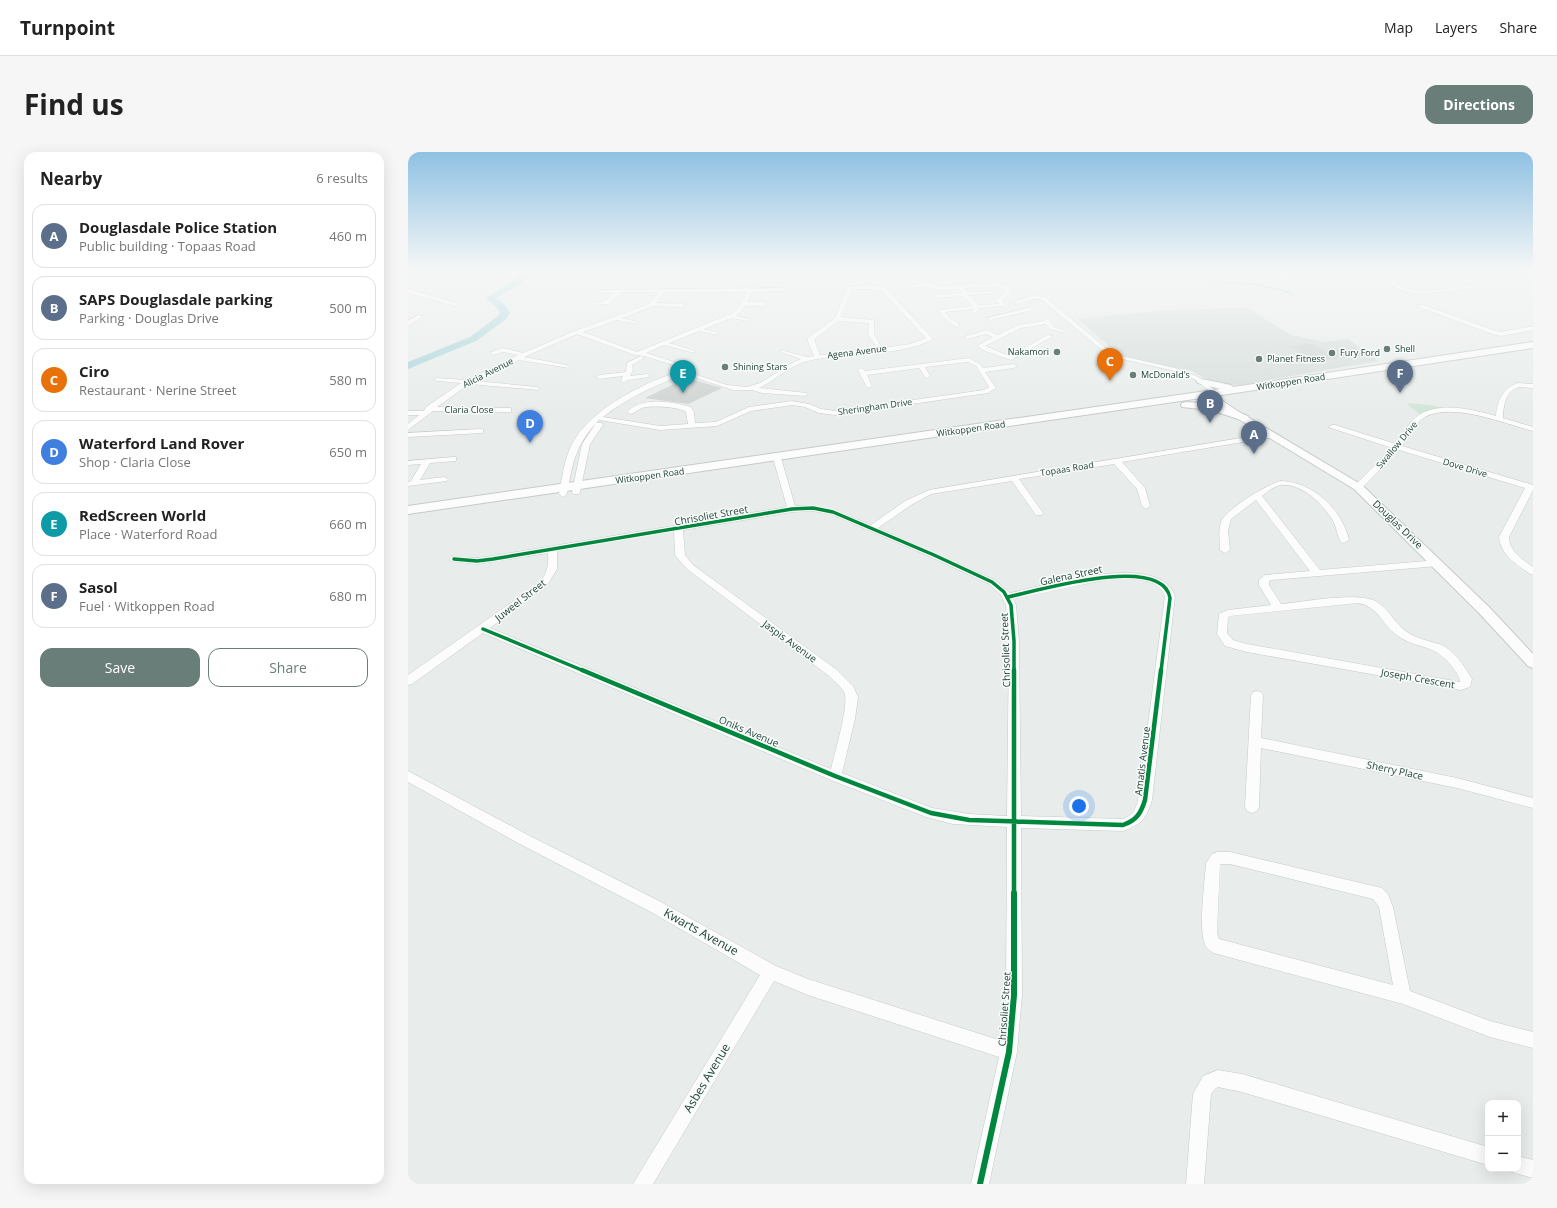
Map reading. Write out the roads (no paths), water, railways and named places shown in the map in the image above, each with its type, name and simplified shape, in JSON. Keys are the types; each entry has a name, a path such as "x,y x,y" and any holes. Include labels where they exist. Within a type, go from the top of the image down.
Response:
{"main road":[{"name":"Witkoppen Road","path":"408,514 1215,397 1267,385 1533,345"},
{"name":"Witkoppen Road","path":"1215,397 1239,400 1533,351"},
{"path":"1178,402 1195,390 1197,381 1226,387 1267,385"},
{"path":"1239,400 1236,407 1242,417"},
{"path":"1178,402 1212,407 1242,417"},
{"name":"Witkoppen Road","path":"408,510 570,490"}],"street":[{"path":"408,324 417,318"},
{"name":"Alicia Avenue","path":"408,428 427,411 468,382 521,356 578,332 617,318"},
{"path":"618,318 636,323"},
{"path":"625,378 630,370 630,363 639,356 663,343 725,318"},
{"path":"739,318 747,320"},
{"name":"Agena Avenue","path":"753,388 798,362 807,359 922,343 930,339 911,318"},
{"path":"946,318 957,325"},
{"path":"994,318 1047,321 1052,328 1064,332"},
{"path":"1067,318 1110,355 1175,369 1197,381 1215,397"},
{"path":"1453,318 1500,334 1533,328"},
{"path":"818,357 811,342 811,338 837,319 872,320 873,325 871,334 880,349"},
{"path":"1012,319 998,337 980,346 987,350 1011,358 1050,336"},
{"path":"698,329 716,334"},
{"path":"578,332 639,356 663,363 710,381 735,388 753,388 805,394"},
{"path":"967,337 986,332 998,337"},
{"path":"663,343 693,352"},
{"path":"493,353 503,350 566,367"},
{"name":"Agena Avenue","path":"783,351 807,359"},
{"name":"Sheringham Drive","path":"604,417 660,428 667,428 717,424 744,411 779,405 800,403 819,412 835,413 990,391 993,389 993,386 982,370 976,363 969,360 862,371 869,386"},
{"path":"920,366 927,376"},
{"path":"982,370 1014,366"},
{"path":"570,490 576,444 584,432 604,417 650,389 688,372 717,377 753,388"},
{"path":"599,377 625,378 647,376"},
{"path":"710,381 717,377"},
{"path":"437,379 538,389"},
{"path":"1499,419 1502,397 1518,385 1533,386"},
{"name":"Douglas Drive","path":"1215,397 1242,417 1358,487 1438,563 1533,663"},
{"path":"661,406 688,409 691,415 692,426"},
{"name":"Claria Close","path":"408,413 427,411 508,410"},
{"name":"Swallow Drive","path":"1358,487 1398,447 1419,419 1432,412 1459,411 1499,419 1533,429"},
{"path":"570,490 586,444 604,417"},
{"name":"Dove Drive","path":"1332,427 1531,488"},
{"path":"408,435 480,431"},
{"name":"Topaas Road","path":"872,528 908,503 924,494 948,488 1271,434"},
{"path":"408,463 426,463 453,459"},
{"path":"778,460 792,509"},
{"path":"1116,461 1141,488 1146,506"},
{"path":"411,484 426,463"},
{"path":"1014,478 1039,513"},
{"path":"411,484 444,479"},
{"path":"1225,550 1224,529 1226,519 1268,487 1280,483 1291,483 1321,500 1343,529 1344,540"},
{"path":"1531,488 1503,541 1508,550 1533,572"},
{"path":"1257,495 1317,573"},
{"name":"Chrisoliet Street","path":"454,559 486,560 792,509 821,509 872,528 984,578 998,587 1008,597 1013,615 1014,641 1014,988 1009,1052 980,1184"},
{"name":"Jaspis Avenue","path":"678,529 680,555 690,567 833,673 849,689 852,697 851,708 835,776"},
{"name":"Juweel Street","path":"408,681 483,629 545,583 553,570 552,549"},
{"path":"1276,607 1264,584 1266,579 1317,573 1438,563"},
{"name":"Galena Street","path":"1008,597 1102,577 1128,576 1144,578 1160,584 1169,592 1169,605"},
{"name":"Joseph Crescent","path":"1358,600 1370,602 1383,611 1397,630 1410,639 1446,652 1466,679 1466,684 1461,686 1247,648 1229,643 1224,637 1222,620 1225,614 1235,611 1276,607 1358,600"},
{"name":"Amatis Avenue","path":"1015,821 1120,825 1132,822 1141,813 1146,794 1169,605"},
{"name":"Oniks Avenue","path":"483,629 835,776 940,815 969,820 1015,821"},
{"path":"1252,808 1257,695"},
{"name":"Sherry Place","path":"1256,742 1457,783 1533,803"},
{"name":"Kwarts Avenue","path":"408,776 523,839 662,911 771,972 808,987 1009,1052"},
{"path":"1403,996 1386,907 1383,899 1377,893 1230,858 1220,858 1213,863 1209,926 1210,939 1213,944 1221,948 1403,996 1490,1029 1533,1040"},
{"name":"Asbes Avenue","path":"642,1184 771,972"},
{"path":"1195,1184 1202,1094 1205,1085 1216,1079 1242,1083 1485,1155"},
{"path":"1521,1166 1533,1169"}],"waterway":[{"path":"408,366 473,339 502,318"}],"place":[{"name":"Shell","path":"1387,349"},
{"name":"Nakamori","path":"1057,352"},
{"name":"Fury Ford","path":"1332,353"},
{"name":"Planet Fitness","path":"1259,359"},
{"name":"Shining Stars","path":"725,367"},
{"name":"McDonald's","path":"1133,375"},
{"name":"Ciro","path":"1110,381"},
{"name":"RedScreen World","path":"683,393"},
{"name":"Sasol","path":"1400,393"},
{"name":"SAPS Douglasdale parking","path":"1210,423"},
{"name":"Waterford Land Rover","path":"530,443"},
{"name":"Douglasdale Police Station","path":"1254,454"}]}
